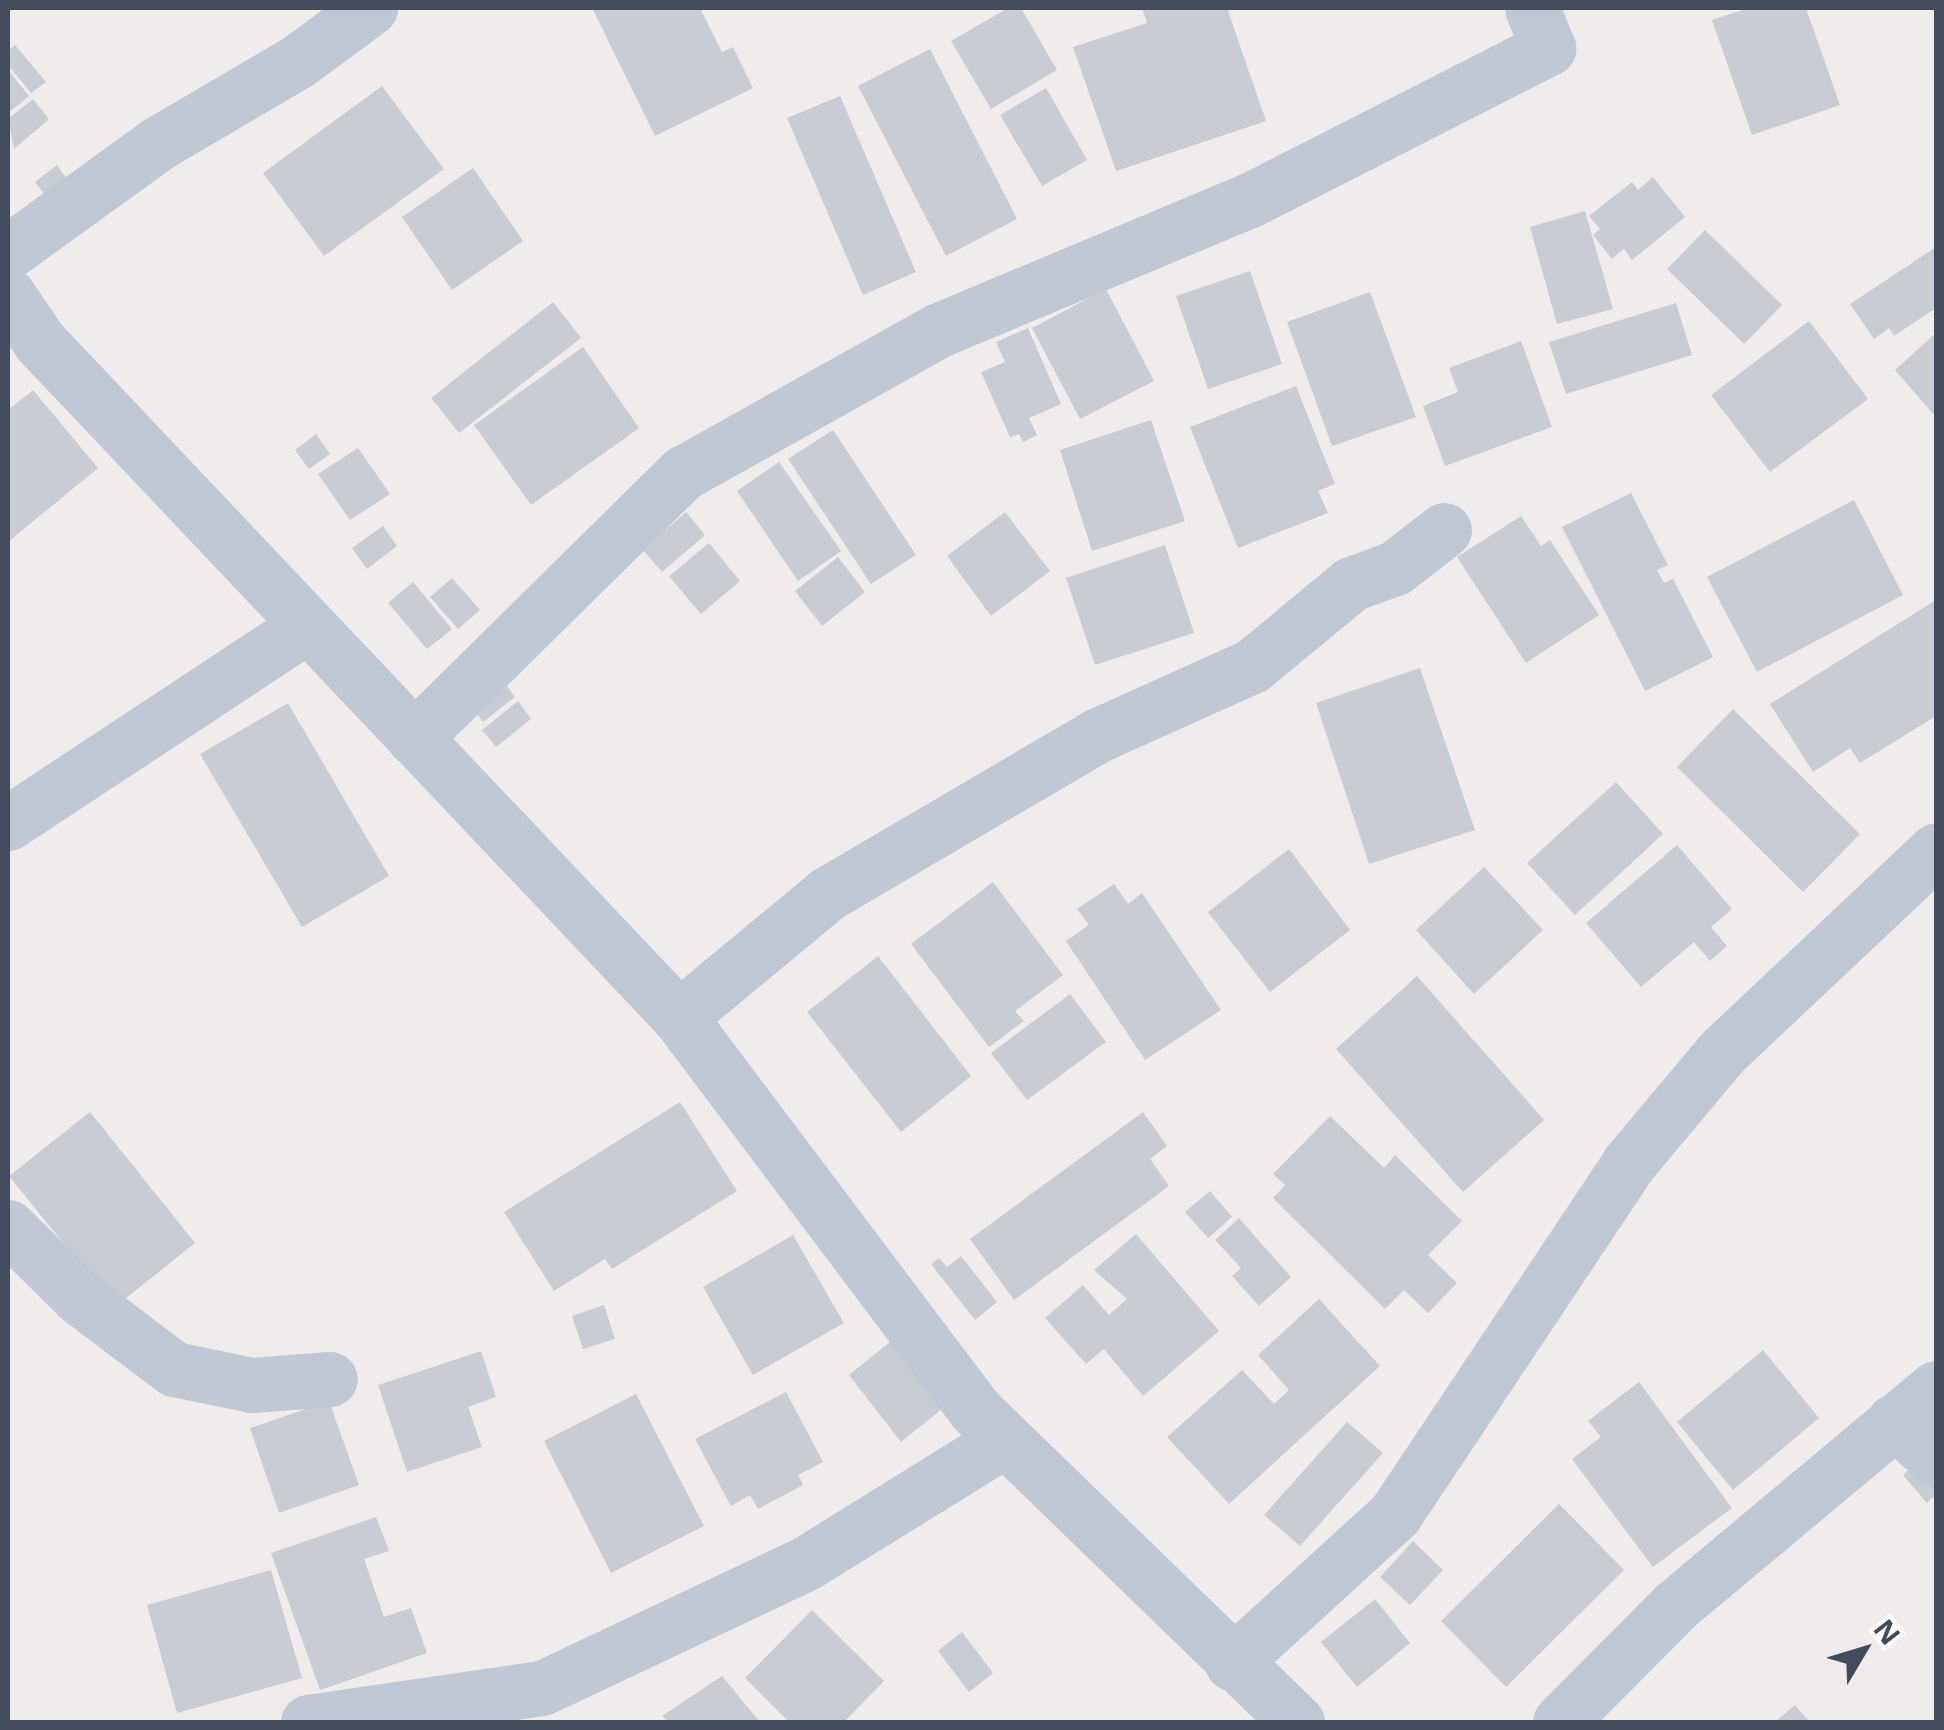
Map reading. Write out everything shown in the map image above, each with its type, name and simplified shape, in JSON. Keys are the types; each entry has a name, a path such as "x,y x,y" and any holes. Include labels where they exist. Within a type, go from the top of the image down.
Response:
{"street":[{"path":"8,252 157,144 297,62 370,8"},
{"path":"414,738 683,472 938,330 1250,200 1548,48 1532,8"},
{"path":"8,295 40,342 679,1018 974,1410 1297,1722"},
{"path":"679,1018 826,894 1096,736 1252,666 1351,584 1395,568 1444,530"},
{"path":"8,823 308,625"},
{"path":"1232,1663 1395,1514 1628,1164 1722,1052 1936,850"},
{"path":"8,1227 80,1298 174,1369 252,1385 330,1379"},
{"path":"1560,1722 1676,1606 1936,1388"},
{"path":"1894,1420 1936,1459"},
{"path":"308,1722 554,1705 808,1562 1004,1440"}],"building":[{"path":"592,8 700,8 722,52 733,47 753,88 655,136"},
{"path":"1008,8 1021,8 1057,70 991,109 951,41"},
{"path":"1142,8 1227,8 1266,121 1116,171 1073,47 1147,23"},
{"path":"1749,8 1806,8 1840,105 1752,135 1712,20"},
{"path":"15,45 46,82 31,93 8,65 8,51"},
{"path":"930,49 1017,219 946,256 858,86"},
{"path":"8,70 29,96 8,113"},
{"path":"382,86 444,169 324,256 263,173"},
{"path":"1046,88 1087,160 1042,186 1000,115"},
{"path":"840,96 916,272 863,295 787,118"},
{"path":"33,99 49,119 14,149 8,119"},
{"path":"57,165 70,183 49,200 35,182"},
{"path":"473,168 523,241 452,290 402,217"},
{"path":"1653,177 1685,217 1632,260 1624,249 1612,259 1593,235 1600,229 1589,216 1632,182 1638,190"},
{"path":"1585,211 1613,309 1557,324 1530,227"},
{"path":"1705,230 1782,305 1744,344 1667,269"},
{"path":"1936,247 1936,308 1894,336 1889,328 1874,339 1850,304"},
{"path":"1250,271 1282,364 1208,389 1176,296"},
{"path":"1106,289 1154,381 1080,419 1032,328"},
{"path":"1370,292 1416,417 1332,446 1287,322"},
{"path":"553,302 581,338 459,433 431,398"},
{"path":"1676,303 1692,355 1566,394 1549,342"},
{"path":"1809,321 1868,399 1770,472 1711,395"},
{"path":"1028,328 1061,404 1029,418 1037,435 1023,442 1019,434 1010,437 981,372 1005,362 996,342"},
{"path":"1936,333 1936,417 1895,370"},
{"path":"1521,341 1552,427 1445,466 1423,406 1458,392 1449,368"},
{"path":"583,347 639,428 531,505 474,425"},
{"path":"1296,386 1335,484 1318,491 1328,513 1238,548 1190,427"},
{"path":"33,390 98,468 8,542 8,410"},
{"path":"1151,420 1185,521 1092,551 1060,450"},
{"path":"833,430 916,555 871,584 788,459"},
{"path":"316,434 330,454 309,469 295,450"},
{"path":"358,448 390,494 350,520 318,474"},
{"path":"779,462 841,551 798,581 737,491"},
{"path":"1631,493 1668,565 1657,570 1664,583 1673,579 1713,657 1645,691 1562,527"},
{"path":"1854,500 1903,595 1757,672 1707,577"},
{"path":"686,512 705,535 662,572 643,550"},
{"path":"1005,512 1050,571 991,616 947,556"},
{"path":"1521,516 1541,546 1550,540 1599,615 1526,663 1457,557"},
{"path":"383,526 397,546 367,569 352,548"},
{"path":"709,543 740,581 701,614 669,576"},
{"path":"1165,545 1194,633 1095,665 1066,578"},
{"path":"838,557 865,592 822,626 795,591"},
{"path":"452,578 480,610 458,629 430,597"},
{"path":"413,582 452,629 427,649 388,603"},
{"path":"1936,600 1936,716 1860,763 1850,748 1813,772 1770,704"},
{"path":"1420,668 1475,830 1369,864 1316,703"},
{"path":"500,677 515,697 483,722 468,703"},
{"path":"518,701 531,719 496,747 482,730"},
{"path":"288,703 389,876 302,927 200,754"},
{"path":"1733,709 1860,834 1803,892 1677,767"},
{"path":"1616,782 1663,834 1575,915 1527,863"},
{"path":"1677,845 1732,909 1711,927 1727,946 1710,961 1694,942 1641,987 1586,923"},
{"path":"1289,849 1350,930 1270,992 1208,912"},
{"path":"1484,867 1543,930 1474,994 1416,930"},
{"path":"993,882 1063,975 1015,1011 1024,1021 989,1047 911,944"},
{"path":"1114,884 1128,904 1142,893 1221,1010 1145,1060 1066,941 1089,925 1077,909"},
{"path":"878,956 971,1076 901,1132 807,1012"},
{"path":"1417,976 1544,1120 1463,1192 1336,1049"},
{"path":"1070,994 1106,1042 1027,1100 991,1053"},
{"path":"680,1102 737,1191 612,1269 605,1259 554,1291 504,1212"},
{"path":"90,1112 195,1243 115,1307 9,1176"},
{"path":"1143,1112 1167,1146 1150,1159 1169,1186 1014,1300 970,1239"},
{"path":"1330,1116 1384,1168 1395,1155 1462,1221 1428,1255 1457,1283 1428,1313 1404,1290 1385,1309 1273,1198 1285,1185 1273,1174"},
{"path":"1210,1191 1232,1217 1208,1238 1185,1212"},
{"path":"1239,1218 1291,1277 1259,1306 1232,1276 1241,1268 1215,1240"},
{"path":"1136,1234 1219,1331 1143,1396 1104,1349 1086,1364 1045,1318 1083,1285 1109,1315 1127,1299 1094,1270"},
{"path":"793,1235 844,1323 753,1375 703,1287"},
{"path":"961,1256 997,1302 975,1320 931,1264 939,1258 947,1267"},
{"path":"1319,1299 1380,1366 1229,1504 1167,1437 1242,1370 1274,1404 1289,1390 1258,1355"},
{"path":"604,1305 615,1339 583,1349 572,1316"},
{"path":"890,1342 942,1409 901,1442 849,1375"},
{"path":"1763,1350 1819,1418 1733,1490 1677,1422"},
{"path":"481,1351 496,1397 468,1407 482,1447 407,1472 378,1385"},
{"path":"1639,1382 1732,1508 1653,1567 1572,1459 1601,1437 1588,1421"},
{"path":"786,1392 823,1462 798,1475 803,1485 758,1509 750,1495 731,1506 695,1439"},
{"path":"636,1394 704,1526 611,1573 544,1441"},
{"path":"329,1401 359,1485 279,1513 250,1428"},
{"path":"1347,1422 1383,1453 1300,1546 1264,1515"},
{"path":"1922,1458 1936,1475 1936,1494 1927,1503 1903,1475"},
{"path":"1559,1504 1624,1570 1506,1687 1441,1621"},
{"path":"376,1517 389,1551 364,1559 384,1617 411,1608 427,1653 320,1690 271,1553"},
{"path":"1413,1541 1443,1570 1410,1605 1380,1577"},
{"path":"271,1570 302,1678 177,1713 147,1605"},
{"path":"1375,1599 1410,1643 1357,1687 1321,1642"},
{"path":"812,1610 884,1681 844,1722 789,1722 745,1678"},
{"path":"962,1632 993,1673 969,1692 938,1651"},
{"path":"722,1676 760,1722 669,1722 662,1716"},
{"path":"1795,1705 1810,1722 1775,1722"}]}
